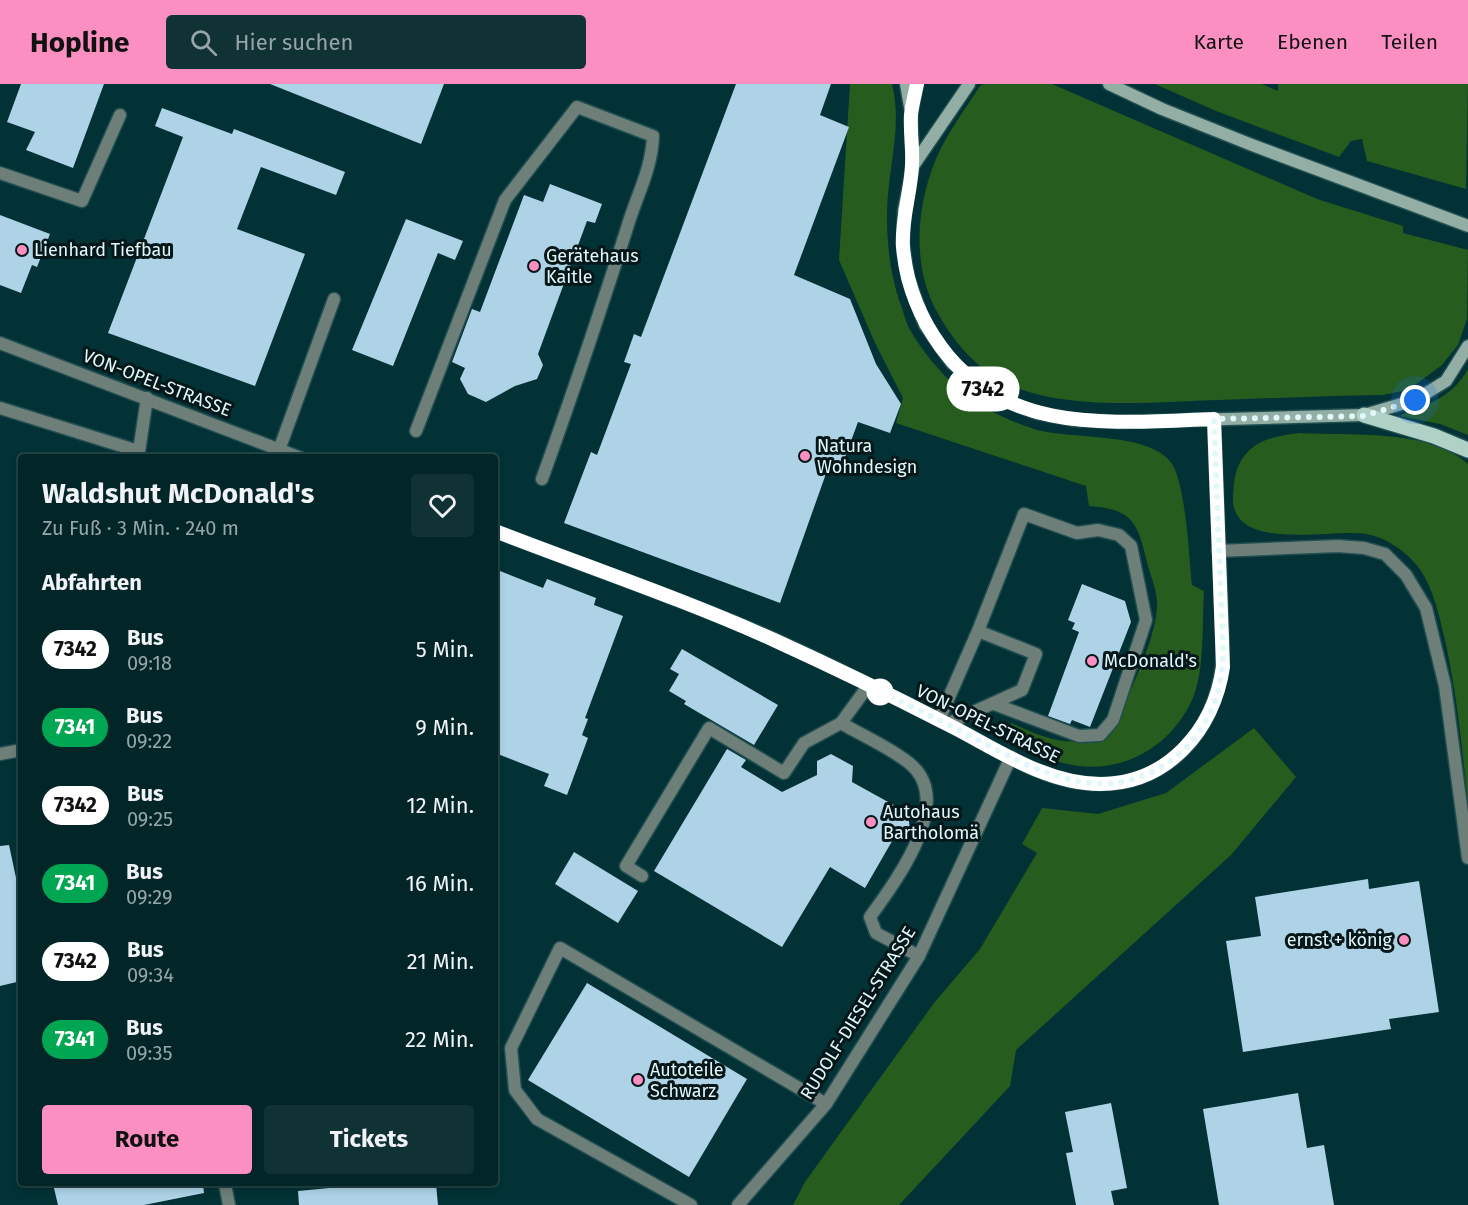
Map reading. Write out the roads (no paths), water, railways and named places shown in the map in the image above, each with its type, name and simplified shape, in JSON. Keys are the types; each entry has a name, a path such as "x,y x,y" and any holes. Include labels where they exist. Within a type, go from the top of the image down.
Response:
{"main road":[{"path":"906,84 911,114 912,166 904,210 903,245 908,279 925,325 952,363 992,396 1037,413 1075,420 1364,416 1415,400 1446,381 1468,346"},
{"path":"911,114 917,84"},
{"path":"912,166 969,84"},
{"path":"1109,84 1162,109 1434,215 1468,226"},
{"path":"1364,416 1434,436 1468,450"}],"street":[{"path":"416,431 505,200 577,107 653,136 653,157 631,214 582,369 542,479"},
{"path":"0,173 82,201 120,115"},
{"path":"279,450 334,299"},
{"name":"VON-OPEL-STRASSE","path":"0,343 290,454"},
{"path":"0,408 138,454 147,398"},
{"name":"VON-OPEL-STRASSE","path":"498,532 741,625 1011,757 1063,779 1101,784 1137,777 1155,770 1185,749 1207,720 1220,686 1223,649 1214,419"},
{"path":"943,722 1024,514 1077,533 1098,530 1119,535 1131,546 1146,620 1113,720 1100,735 1079,736 994,704"},
{"path":"1218,551 1364,548 1385,554 1406,575 1426,608 1445,686 1468,858"},
{"path":"943,722 994,704 1022,690 1036,654 978,631"},
{"path":"642,876 626,866 709,728 783,773 804,742 841,723 868,686"},
{"path":"841,723 909,763 920,774 929,801 917,839 896,880 870,917 876,933 919,956"},
{"path":"0,754 18,751"},
{"name":"RUDOLF-DIESEL-STRASSE","path":"738,1205 826,1104 919,956 1011,757"},
{"path":"691,1205 537,1119 515,1090 511,1048 561,948 826,1104"},
{"path":"225,1186 230,1205"}],"place":[{"name":"Lienhard Tiefbau","path":"22,250"},
{"name":"Gerätehaus Kaitle","path":"534,266"},
{"name":"Natura Wohndesign","path":"805,456"},
{"name":"McDonald's","path":"1092,661"},
{"name":"Autohaus Bartholomä","path":"871,822"},
{"name":"ernst + könig","path":"1404,940"},
{"name":"Autoteile Schwarz","path":"638,1080"}]}
